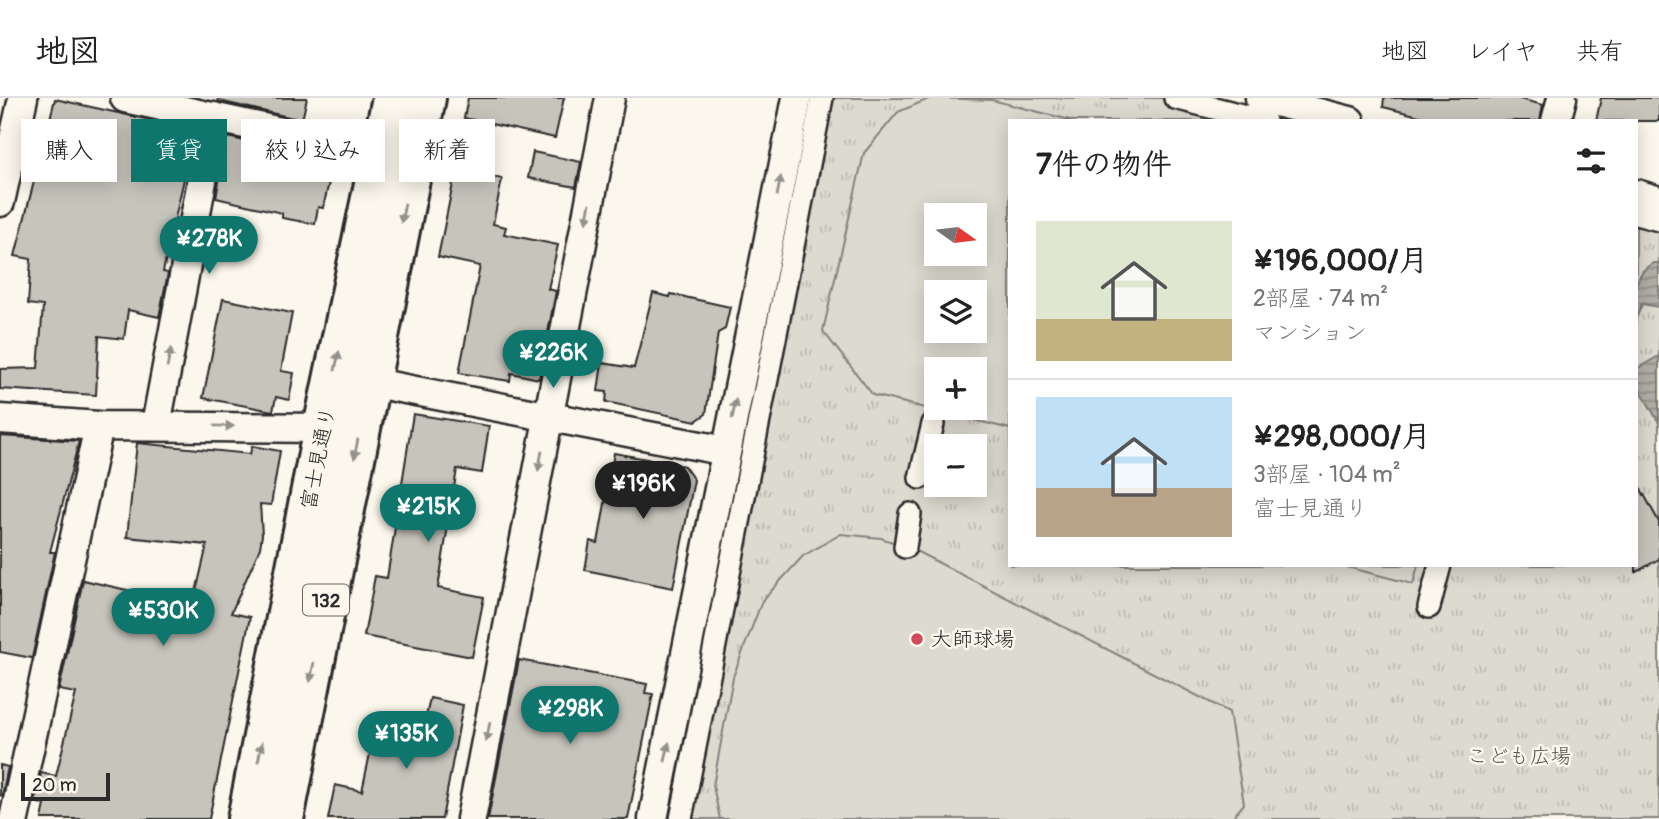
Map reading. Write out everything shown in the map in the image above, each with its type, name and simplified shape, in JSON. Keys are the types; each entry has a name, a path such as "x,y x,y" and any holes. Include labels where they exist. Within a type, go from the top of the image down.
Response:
{"highway":[{"name":"富士見通り","path":"385,137 392,98"},
{"name":"富士見通り","path":"284,819 426,98"},
{"name":"富士見通り","path":"247,819 323,428 376,182"}],"street":[{"path":"0,202 23,98"},
{"path":"126,98 241,123"},
{"path":"471,819 610,98"},
{"path":"653,819 797,98"},
{"path":"681,819 822,98"},
{"path":"1175,98 1257,119"},
{"path":"1260,98 1342,119"},
{"path":"1557,119 1562,98"},
{"path":"156,425 214,117"},
{"path":"1638,195 1659,201"},
{"path":"1638,215 1659,220"},
{"path":"0,419 99,426 323,428 369,382 549,414 726,450"},
{"path":"920,478 933,424"},
{"path":"14,819 99,426"},
{"path":"905,547 910,514"},
{"path":"1429,607 1439,567"}],"green space":[{"name":"こども広場","path":"811,98 1224,98 1301,119 1008,119 1008,567 1638,567 1638,209 1659,214 1659,819 668,819"},
{"path":"931,98 992,100 1066,119 1008,119 1008,429 974,420 987,420 987,357 924,357 924,408 873,395 823,331 864,153 898,112"},
{"name":"大師球場","path":"841,534 881,538 910,548 1229,712 1244,804 1231,819 720,819 713,786 733,677 762,601 803,556"},
{"path":"1347,567 1417,567 1413,584"}],"shaded area":[{"path":"1659,263 1659,307 1642,304 1638,314 1638,279 1647,267"},
{"path":"1659,356 1659,423 1638,386 1638,368"}],"building":[{"path":"217,98 307,98 302,119 219,101"},
{"path":"468,98 564,98 555,138 495,125 495,119 464,118"},
{"path":"1384,98 1516,98 1543,105 1540,119 1431,119 1383,107"},
{"path":"1601,98 1659,98 1659,121 1596,119"},
{"path":"55,99 145,119 131,119 131,182 183,182 163,272 168,273 159,317 128,310 124,339 99,336 96,395 0,389 0,369 38,368 43,306 28,304 31,259 15,256 34,182 117,182 117,119 50,119"},
{"path":"227,137 241,140 241,182 329,182 323,208 318,207 315,224 282,218 282,213 216,198 219,182 227,182"},
{"path":"533,152 581,162 576,187 528,178"},
{"path":"495,177 502,179 493,224 506,227 504,234 558,245 548,289 556,291 539,379 511,373 510,381 459,373 480,266 438,257 453,182 495,182"},
{"path":"653,293 670,297 671,294 730,307 725,329 718,333 706,414 696,421 606,402 607,392 598,391 602,363 634,368"},
{"path":"223,299 292,313 281,371 294,373 289,400 276,397 273,411 203,398"},
{"path":"413,414 489,426 482,473 457,469 438,588 484,597 472,657 364,636 375,576 387,578"},
{"path":"0,436 79,441 50,552 55,552 32,658 0,652"},
{"path":"137,443 250,454 252,446 280,451 271,505 260,504 260,548 231,613 250,617 209,819 42,819 45,805 35,802 41,773 56,776 76,693 59,690 83,580 193,605 207,545 127,537"},
{"path":"614,453 684,466 694,480 673,588 585,570 590,541 598,543"},
{"path":"1638,484 1659,522 1659,559 1636,572"},
{"path":"519,660 647,684 645,693 653,694 628,819 488,819"},
{"path":"430,698 463,705 442,819 328,819 335,785 362,791 376,726 422,736"},
{"path":"0,765 8,767 2,796 0,795"}],"place":[{"name":"大師球場","path":"917,639"}]}
